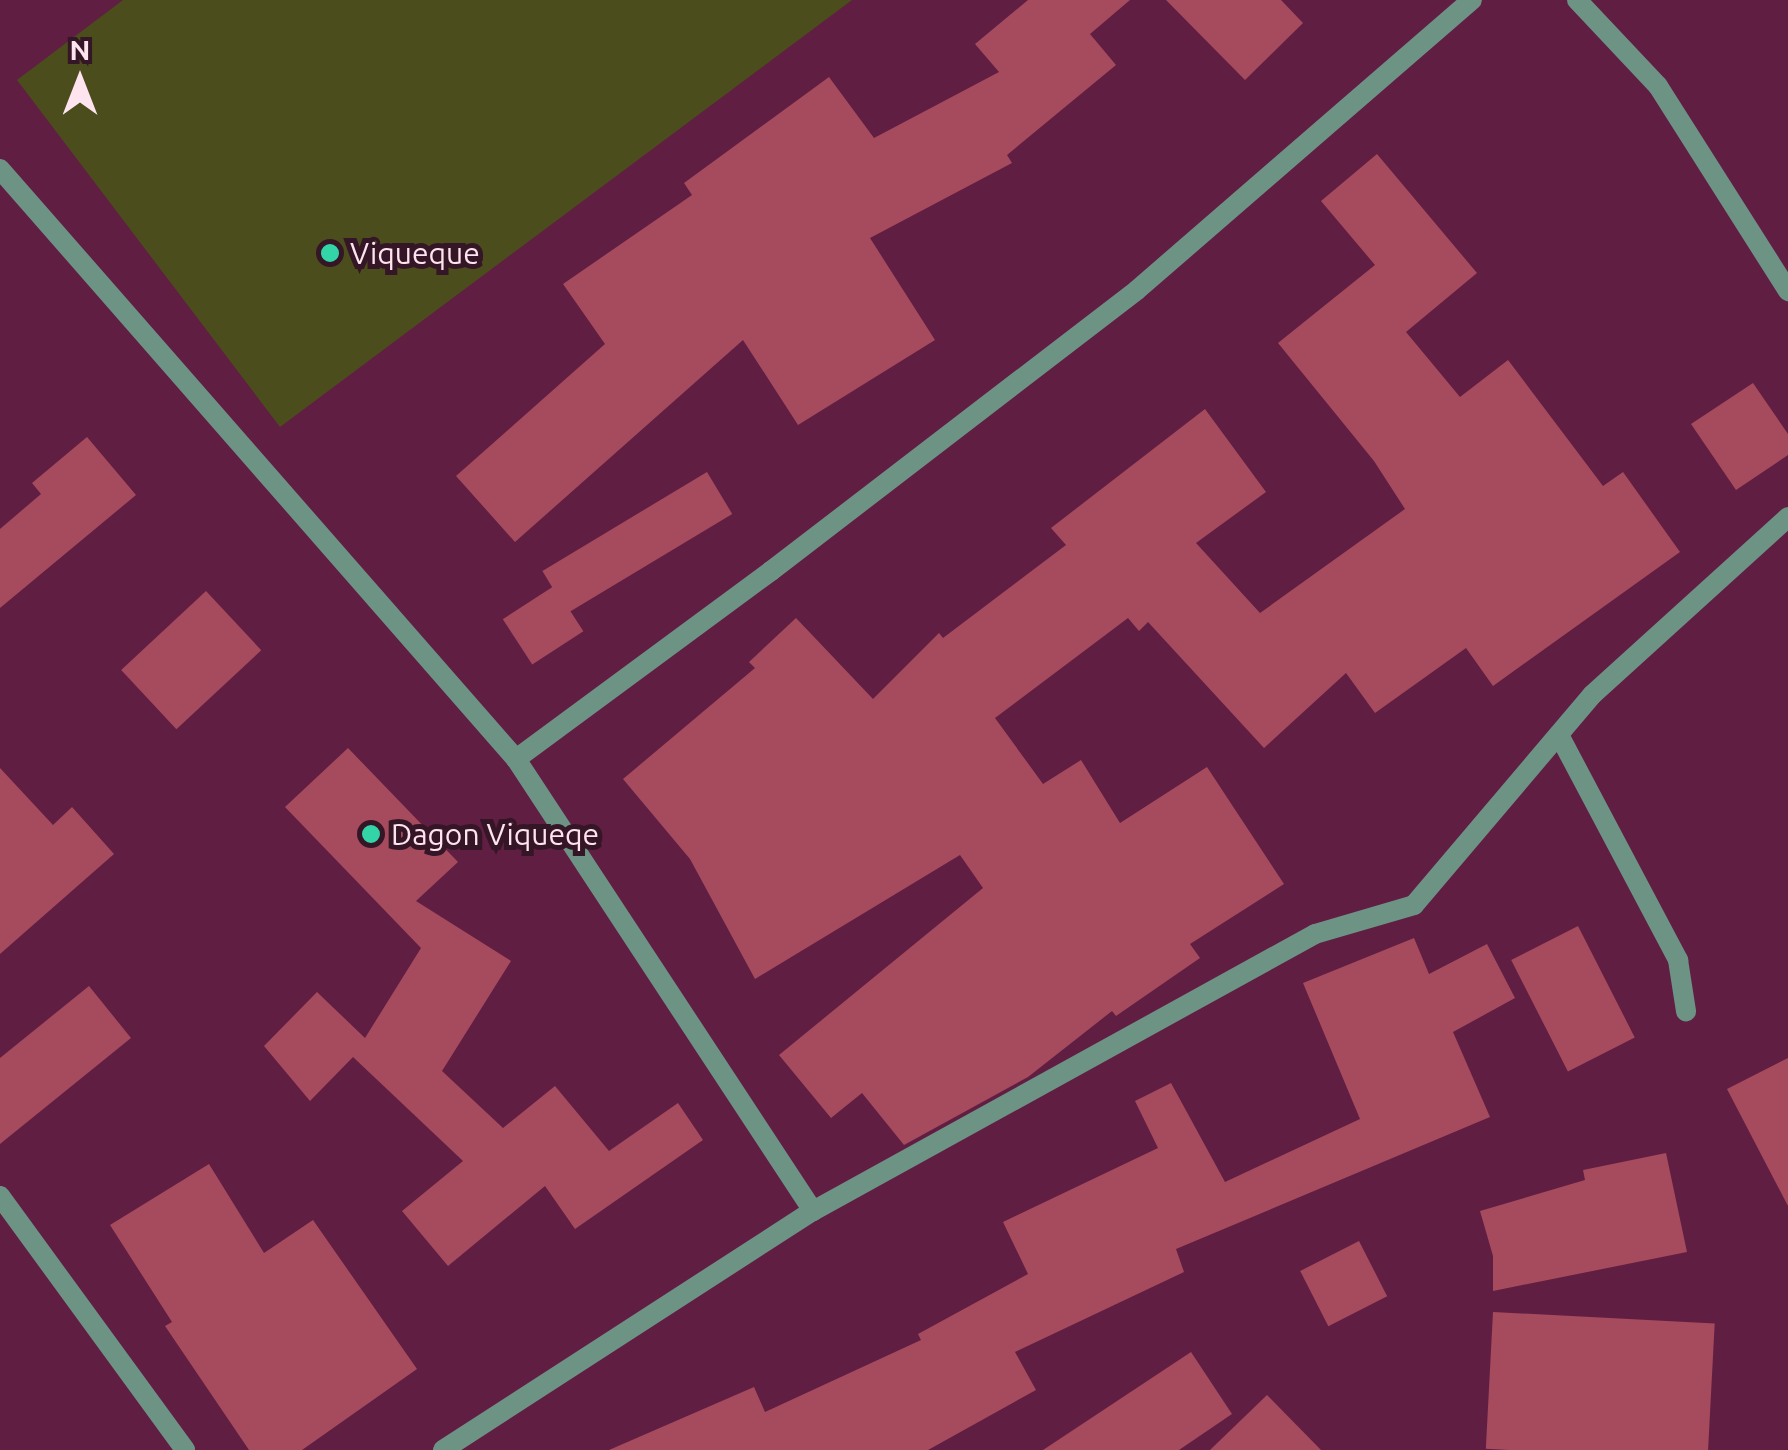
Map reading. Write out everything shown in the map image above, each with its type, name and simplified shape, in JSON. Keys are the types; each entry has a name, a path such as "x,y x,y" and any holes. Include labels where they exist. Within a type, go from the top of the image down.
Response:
{"street":[{"path":"516,760 771,571 1137,290 1472,0"},
{"path":"1578,0 1658,86 1788,291"},
{"path":"0,169 516,760 813,1211"},
{"path":"443,1450 813,1211 1315,934 1414,905 1592,696 1788,517"},
{"path":"1558,734 1678,960 1686,1011"},
{"path":"0,1196 185,1450"}],"shaded area":[{"name":"Viqueque","path":"123,0 852,0 280,427 17,80"}],"building":[{"path":"1028,0 1130,0 1090,34 1116,65 1007,155 1012,163 870,238 935,340 798,425 743,340 515,542 456,476 605,344 563,284 692,195 684,183 829,77 874,138 999,72 975,44"},
{"path":"1166,0 1281,0 1303,23 1245,80"},
{"path":"1377,154 1477,273 1406,332 1460,397 1508,360 1603,486 1623,472 1680,552 1493,686 1466,648 1375,713 1346,673 1264,748 1148,622 1139,631 1128,618 995,718 1043,784 1081,760 1120,823 1207,767 1284,884 1190,944 1200,958 1116,1016 1112,1011 1028,1077 904,1145 862,1093 831,1118 779,1055 983,888 960,855 755,979 690,859 623,779 755,668 749,662 796,618 873,699 939,633 943,638 1066,545 1051,528 1205,409 1266,492 1196,543 1260,613 1405,509 1374,461 1278,343 1375,265 1321,201"},
{"path":"1753,383 1788,434 1788,455 1736,490 1691,424"},
{"path":"87,437 136,495 0,608 0,529 41,494 32,483"},
{"path":"707,472 732,514 568,613 542,571"},
{"path":"554,586 583,631 532,665 503,619"},
{"path":"206,591 261,650 176,729 121,670"},
{"path":"348,748 458,862 416,901 511,961 442,1071 503,1128 555,1086 609,1151 678,1103 703,1140 575,1229 545,1186 448,1266 402,1211 463,1161 353,1057 310,1101 264,1046 317,992 365,1038 421,948 285,807"},
{"path":"0,768 53,825 72,807 114,854 0,954"},
{"path":"1578,926 1635,1037 1568,1071 1511,960"},
{"path":"1414,938 1429,974 1487,944 1515,998 1453,1032 1490,1117 1176,1249 1184,1272 1015,1352 1036,1390 928,1450 609,1450 754,1387 765,1412 921,1340 918,1334 1028,1274 1003,1222 1158,1148 1135,1101 1171,1083 1225,1182 1360,1119 1303,983"},
{"path":"89,986 131,1038 0,1144 0,1058"},
{"path":"1788,1058 1788,1206 1727,1089"},
{"path":"1666,1153 1687,1252 1493,1291 1493,1256 1480,1211 1585,1180 1583,1170"},
{"path":"209,1164 264,1253 313,1220 417,1369 302,1450 249,1450 165,1326 172,1322 110,1225"},
{"path":"1359,1241 1387,1296 1328,1326 1300,1271"},
{"path":"1493,1312 1715,1324 1708,1450 1486,1449"},
{"path":"1191,1352 1232,1414 1179,1450 1043,1450"},
{"path":"1267,1395 1321,1450 1210,1450"}],"place":[{"name":"Viqueque","path":"330,253"},
{"name":"Dagon Viqueqe","path":"371,834"}]}
